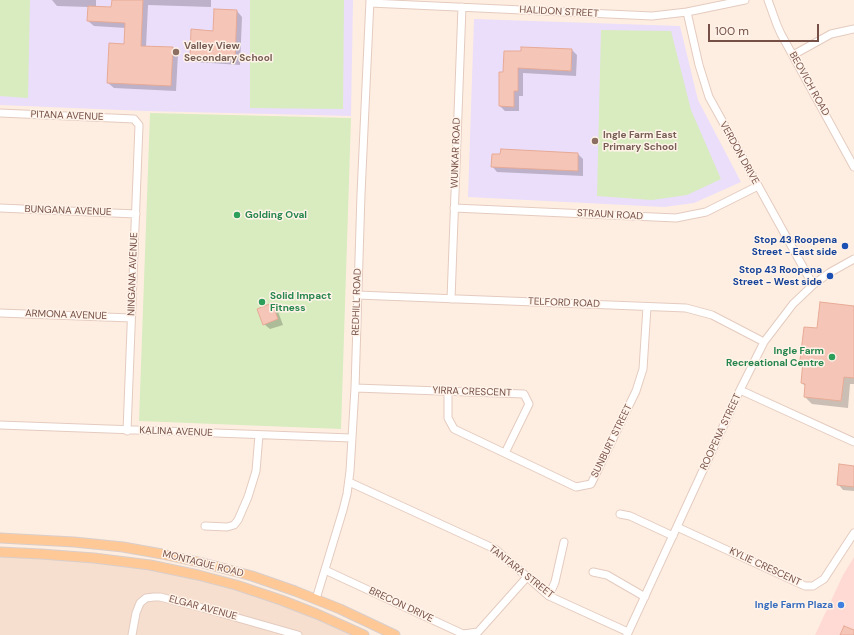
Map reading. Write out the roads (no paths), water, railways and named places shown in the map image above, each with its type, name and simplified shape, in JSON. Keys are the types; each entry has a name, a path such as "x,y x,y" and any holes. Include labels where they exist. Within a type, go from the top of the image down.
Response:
{"main road":[{"name":"MONTAGUE ROAD","path":"0,538 74,542 123,548 162,554 203,563 252,576 295,591 340,609 395,635"},
{"name":"MONTAGUE ROAD","path":"0,552 94,558 150,565 198,575 236,585 311,611 364,635"},
{"path":"311,611 316,599"}],"street":[{"name":"HALIDON STREET","path":"370,1 652,16 687,12 745,0"},
{"name":"BEOVICH ROAD","path":"768,0 777,25 854,167"},
{"name":"REDHILL ROAD","path":"316,599 343,510 349,482 370,1"},
{"name":"WUNKAR ROAD","path":"451,299 462,7"},
{"name":"VERDON DRIVE","path":"687,12 699,65 709,97 813,285"},
{"path":"793,55 831,34 854,29"},
{"name":"PITANA AVENUE","path":"0,113 134,119"},
{"name":"NINGANA AVENUE","path":"127,431 139,125 134,119"},
{"name":"STRAUN ROAD","path":"454,208 676,218 706,212 758,186"},
{"name":"BUNGANA AVENUE","path":"0,208 136,214"},
{"name":"ROOPENA STREET","path":"628,634 740,390 764,342 793,304 813,285 829,273 854,259"},
{"name":"TELFORD ROAD","path":"357,295 686,308 712,315 764,342"},
{"name":"SUNBURT STREET","path":"448,391 448,418 454,429 576,487 590,484 636,391 644,369 647,307"},
{"name":"ARMONA AVENUE","path":"0,313 131,318"},
{"name":"YIRRA CRESCENT","path":"354,388 524,394 529,404 505,453"},
{"path":"740,390 854,442"},
{"name":"KALINA AVENUE","path":"0,426 352,438"},
{"path":"205,526 227,527 234,525 238,520 248,497 256,471 259,435"},
{"name":"TANTARA STREET","path":"349,482 495,550 549,596 628,634"},
{"path":"620,514 630,516 673,536"},
{"name":"KYLIE CRESCENT","path":"677,527 804,586 813,586 824,579 854,533"},
{"path":"549,596 556,582 564,542"},
{"name":"BRECON DRIVE","path":"325,570 463,634 478,632 527,577"},
{"path":"593,572 607,575 645,597"},
{"name":"ELGAR AVENUE","path":"132,635 140,603 146,598 154,596 298,635"}],"place":[{"name":"Valley View Secondary School","path":"176,52"},
{"name":"Ingle Farm East Primary School","path":"595,141"},
{"name":"Golding Oval","path":"237,215"},
{"name":"Stop 43 Roopena Street - East side","path":"845,246"},
{"name":"Stop 43 Roopena Street - West side","path":"830,276"},
{"name":"Solid Impact Fitness","path":"262,302"},
{"name":"Ingle Farm Recreational Centre","path":"832,357"},
{"name":"Ingle Farm Plaza","path":"841,605"}]}
